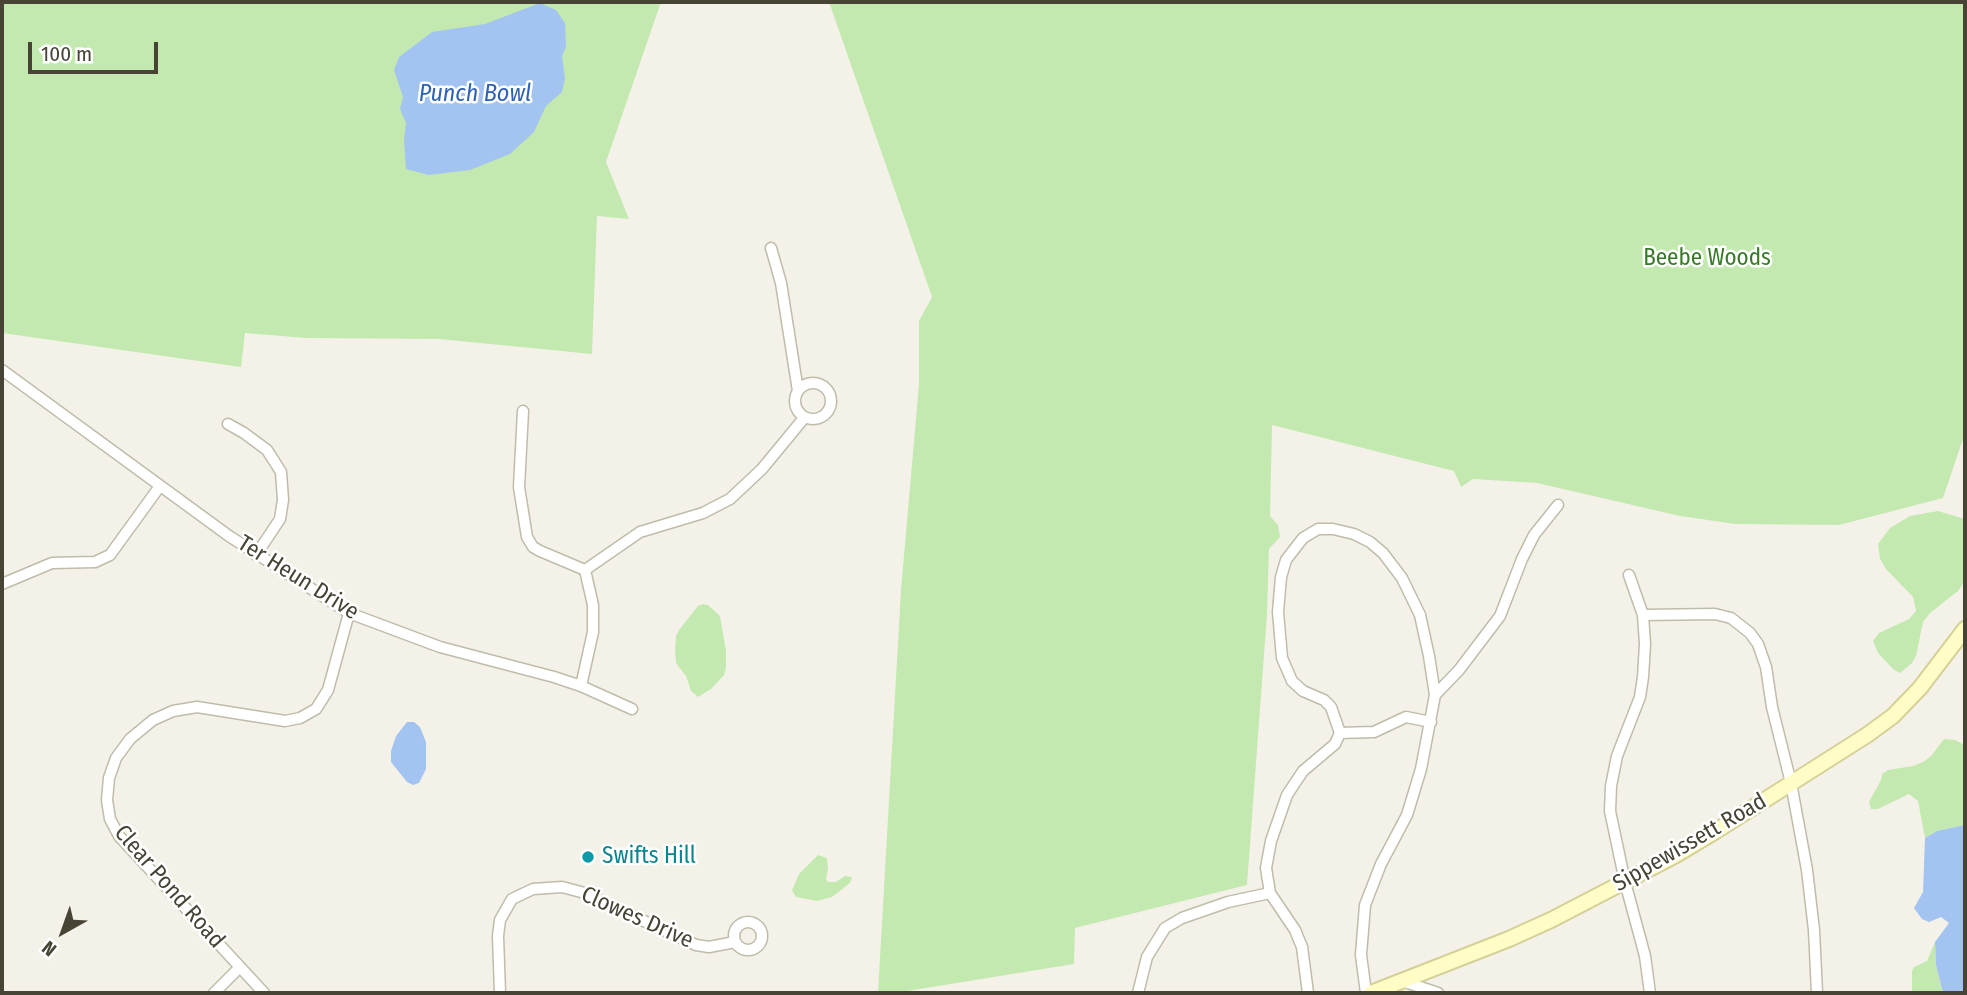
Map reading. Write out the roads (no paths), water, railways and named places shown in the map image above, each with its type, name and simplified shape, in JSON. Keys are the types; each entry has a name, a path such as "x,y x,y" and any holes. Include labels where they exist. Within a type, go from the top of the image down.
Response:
{"main road":[{"name":"Sippewissett Road","path":"1369,993 1405,982 1509,939 1686,849 1893,716 1920,688 1965,629"}],"street":[{"path":"771,248 781,283 798,391 794,403 804,418 816,419 826,414 831,398 825,388 814,383 798,391"},
{"name":"Ter Heun Drive","path":"2,370 256,555 349,613 440,647 511,664 581,686 632,709"},
{"path":"523,411 519,487 527,537 533,547 540,551 585,570"},
{"path":"585,570 640,533 703,513 730,499 762,469 804,418"},
{"path":"228,424 244,432 267,450 281,472 283,500 280,519 256,555"},
{"path":"2,584 52,563 95,562 110,555 160,486"},
{"path":"1435,695 1459,670 1500,616 1534,535 1558,505"},
{"path":"1308,993 1303,947 1270,893 1266,868 1271,841 1287,795 1303,771 1335,744 1340,733 1331,707 1303,691 1292,681 1282,658 1278,612 1281,577 1286,560 1293,549 1303,538 1318,529 1333,529 1354,534 1370,542 1383,553 1402,578 1420,615 1435,695 1421,769 1407,816 1381,864 1365,905 1361,956 1369,993"},
{"path":"581,686 593,632 593,604 585,570"},
{"path":"1629,575 1643,615 1645,644 1640,697 1617,756 1611,786 1610,811 1645,956 1650,993"},
{"name":"Clear Pond Road","path":"264,993 119,836 110,818 107,800 109,779 116,758 130,739 153,720 173,711 197,707 285,721 300,718 316,709 328,690 349,613"},
{"path":"1643,615 1715,614 1731,618 1751,633 1758,645 1766,667 1772,708 1791,783 1811,895 1817,993"},
{"path":"1340,733 1374,732 1406,717 1431,722"},
{"name":"Clowes Drive","path":"500,993 500,920 512,899 533,889 562,887 581,892 696,945 709,947 735,943"},
{"path":"1138,993 1147,957 1165,928 1182,918 1228,902 1270,893"},
{"path":"214,993 240,967"},
{"path":"1426,973 1440,993"},
{"path":"1405,982 1440,993"}],"water":[{"name":"Punch Bowl","path":"540,3 556,10 565,23 566,47 562,56 565,78 562,92 546,106 534,132 510,154 470,170 429,175 406,169 406,123 400,109 403,97 394,70 399,57 432,32 485,24"},
{"path":"407,722 414,722 420,727 426,742 426,769 419,783 413,785 407,782 391,762 396,736"},
{"path":"1965,825 1965,993 1943,993 1936,965 1935,942 1949,923 1941,917 1929,922 1922,919 1914,908 1923,892 1925,838 1937,831"}],"place":[{"name":"Swifts Hill","path":"588,857"}],"park label":[{"name":"Beebe Woods","path":"1707,259"}]}
